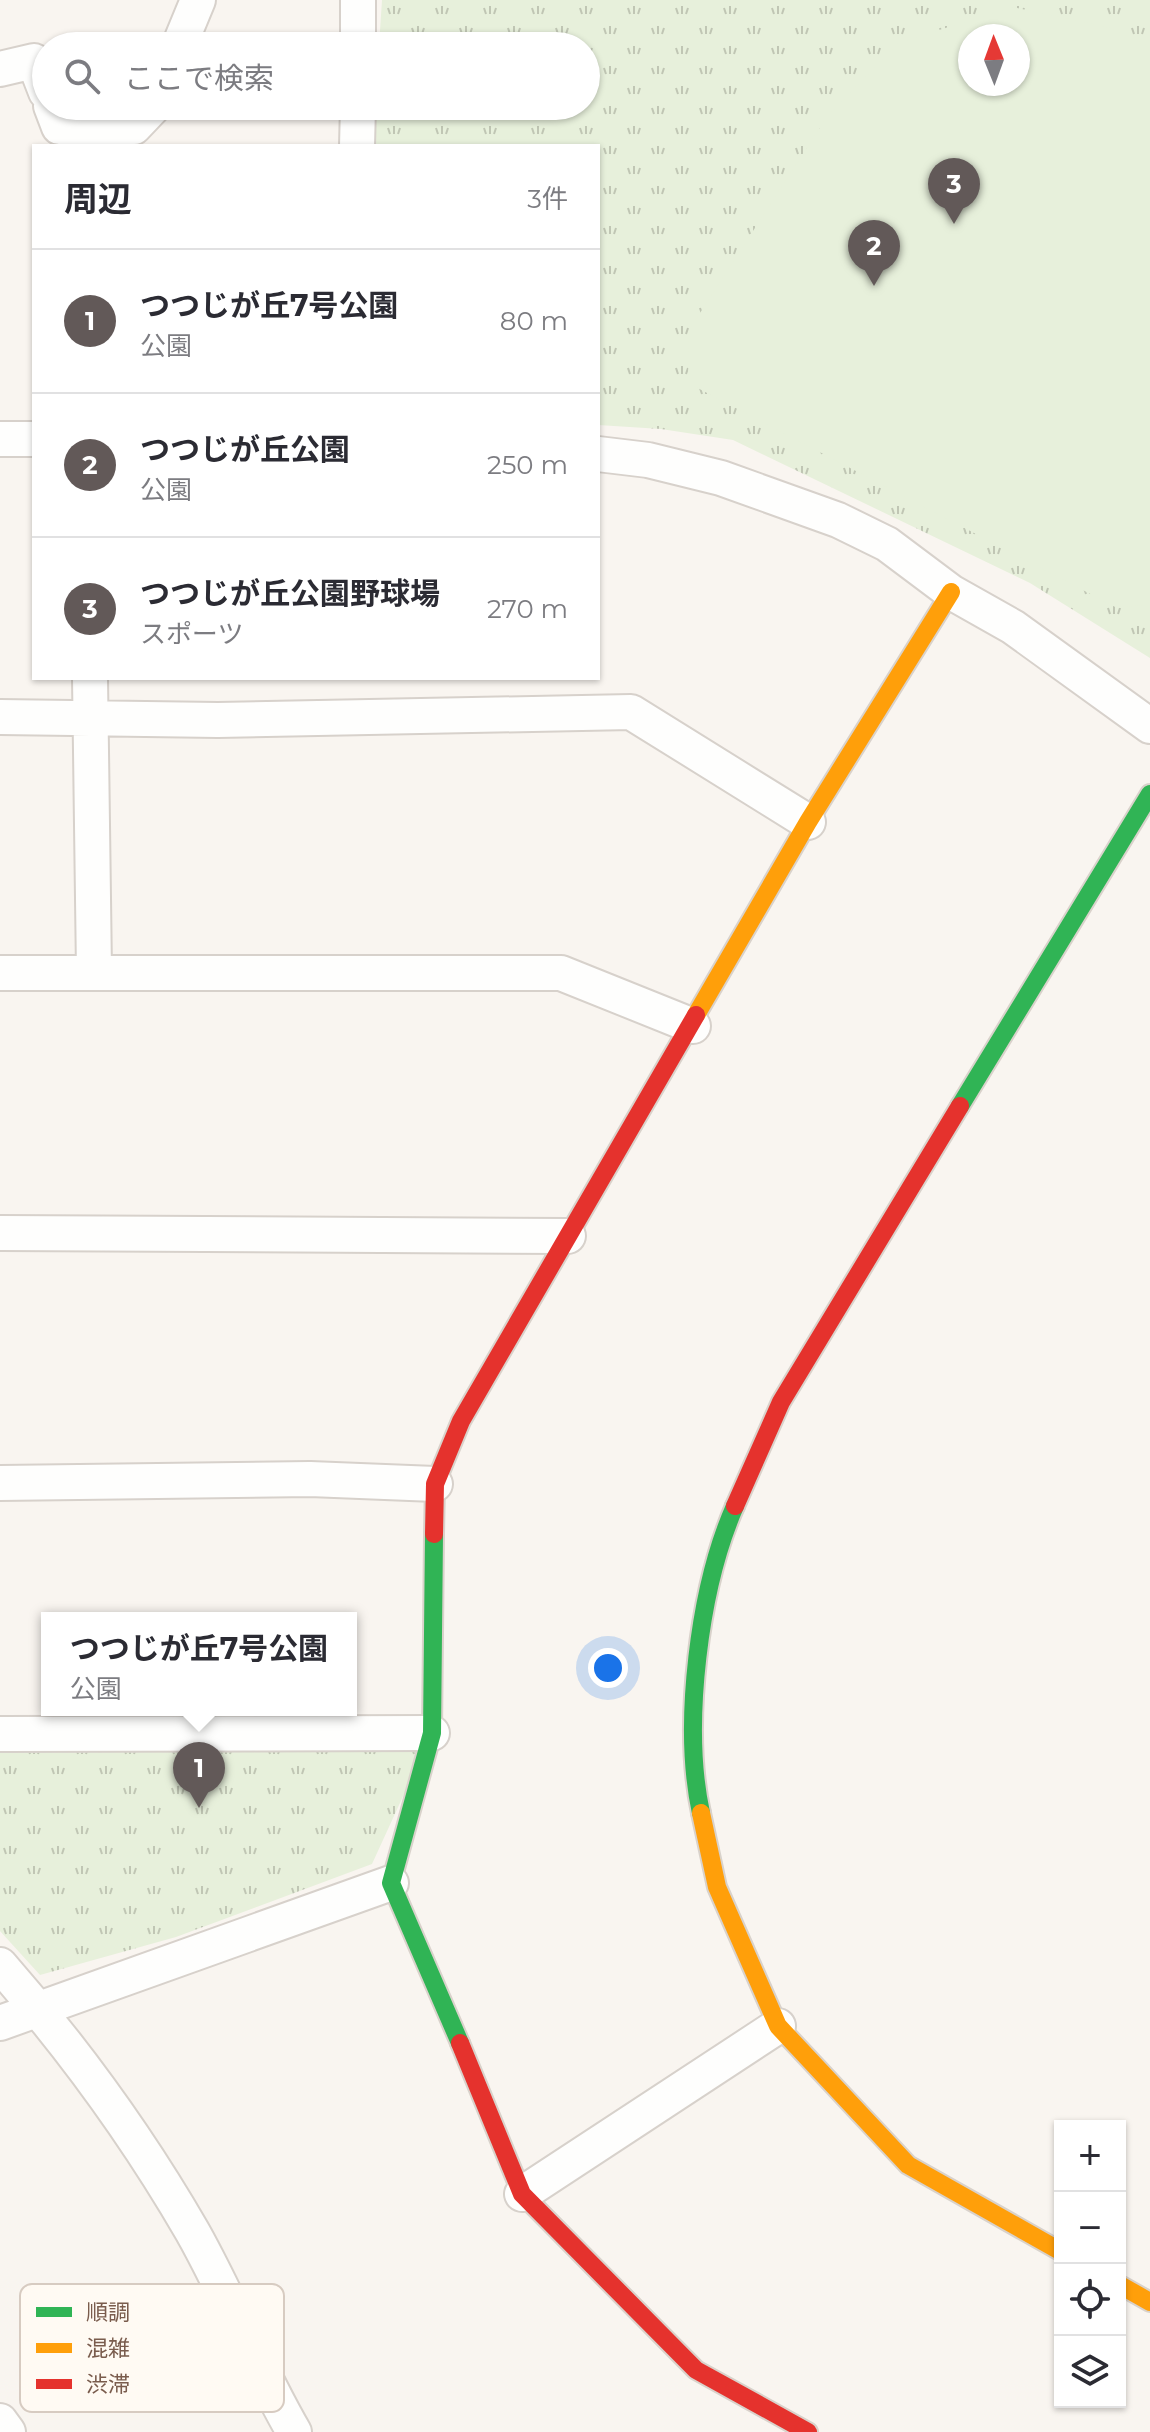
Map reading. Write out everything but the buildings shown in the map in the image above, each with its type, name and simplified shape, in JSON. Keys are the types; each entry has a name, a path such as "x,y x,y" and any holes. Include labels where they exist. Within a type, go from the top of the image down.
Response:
{"street":[{"path":"185,32 198,0"},
{"path":"358,0 358,32"},
{"path":"0,69 32,61"},
{"path":"57,126 134,127 141,120"},
{"path":"357,144 358,120"},
{"path":"0,439 32,439"},
{"path":"600,454 648,460 721,478 838,520 887,544 951,592 1013,627 1150,726"},
{"path":"808,2432 696,2370 522,2194 417,1936 391,1883 432,1733 435,1484 461,1421 693,1026 808,822 951,592"},
{"path":"90,680 94,971"},
{"path":"0,717 218,720 631,712 808,822"},
{"path":"1054,2248 908,2165 778,2026 717,1887 693,1776 699,1641 720,1540 781,1402 1150,794"},
{"path":"0,973 561,973 693,1026"},
{"path":"0,1233 568,1236"},
{"path":"0,1483 310,1479 435,1484"},
{"path":"0,1734 432,1733"},
{"path":"0,2023 391,1883"},
{"path":"0,1965 38,2009 134,2137 193,2233 217,2284"},
{"path":"522,2194 778,2026"},
{"path":"1126,2288 1150,2302"},
{"path":"282,2412 294,2432"},
{"path":"0,2421 8,2432"}],"green space":[{"path":"382,0 1150,0 1150,658 1030,583 733,440 661,429 600,425 600,144 374,144 375,120 600,120 600,32 380,32"},
{"path":"1012,7 1111,28 1150,46 1150,604 1117,608 688,383 689,330 826,118 898,43 958,24 958,96 1030,96 1030,24 958,24"},
{"path":"432,1733 372,1864 176,1937 40,1975 0,1931 0,1753"}],"traffic: fast":[{"path":"960,1106 1150,794"},
{"path":"701,1813 693,1739 697,1657 712,1576 735,1506"},
{"path":"434,1534 432,1733 391,1883 460,2043"}],"traffic: slow":[{"path":"696,1015 808,822 951,592"},
{"path":"701,1813 717,1887 778,2026 908,2165 1054,2248"},
{"path":"1126,2288 1150,2302"}],"traffic: jam":[{"path":"434,1534 435,1484 461,1421 696,1015"},
{"path":"735,1506 781,1402 960,1106"},
{"path":"460,2043 522,2194 696,2370 808,2432"}],"place":[{"name":"つつじが丘公園野球場","path":"954,224"},
{"name":"つつじが丘公園","path":"874,286"},
{"name":"つつじが丘7号公園","path":"199,1808"}]}
